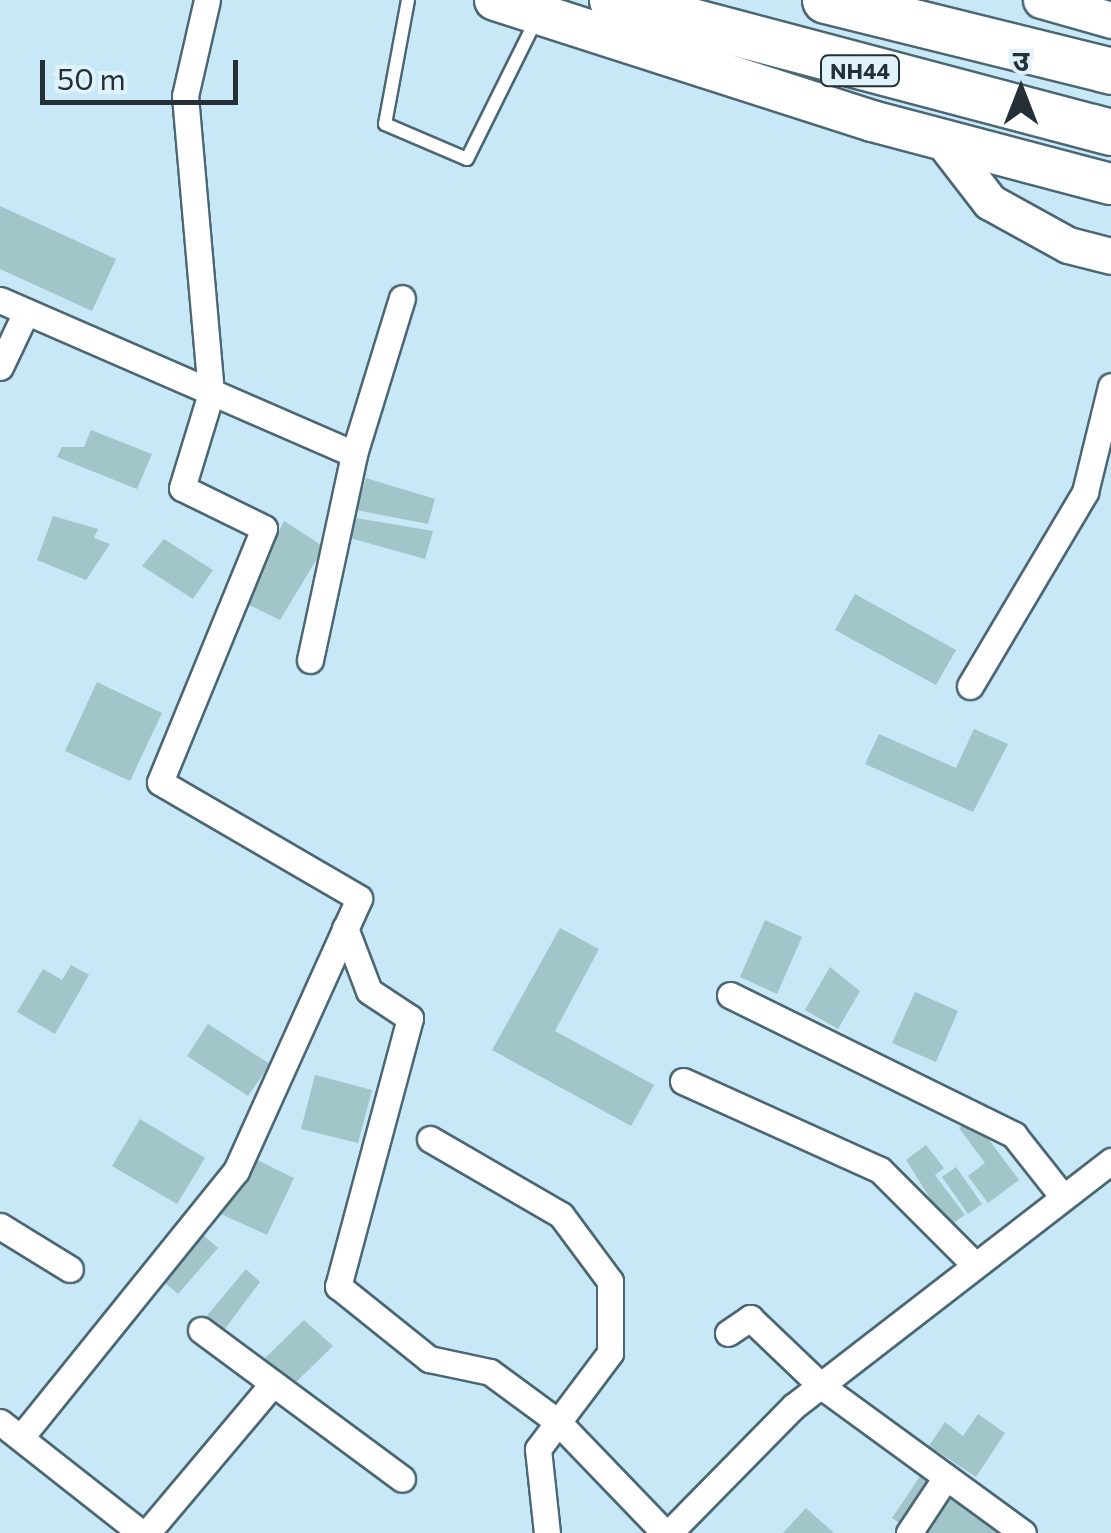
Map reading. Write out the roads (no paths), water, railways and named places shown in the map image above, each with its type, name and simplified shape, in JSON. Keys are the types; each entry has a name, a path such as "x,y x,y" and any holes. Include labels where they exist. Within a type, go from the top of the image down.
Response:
{"highway":[{"name":"NH44","path":"612,0 1111,132"},
{"name":"NH44","path":"825,0 1111,71"}],"main road":[{"path":"495,0 942,140 1111,184"}],"street":[{"path":"22,1436 236,1171 359,898 160,782 264,528 182,488 211,392 185,96 207,0"},
{"path":"1041,0 1111,20"},
{"path":"942,140 990,202 1068,244 1111,256"},
{"path":"310,660 354,454 402,298"},
{"path":"0,300 354,454"},
{"path":"0,367 26,312"},
{"path":"970,686 1085,492 1111,386"},
{"path":"346,928 369,991 410,1018 338,1286 429,1359 490,1372 558,1422 667,1533 820,1386 973,1263 1111,1161"},
{"path":"730,995 1014,1136 1063,1197"},
{"path":"683,1081 880,1170 973,1263"},
{"path":"430,1139 562,1215 610,1282 610,1353 538,1450 546,1533"},
{"path":"0,1226 70,1269"},
{"path":"728,1333 750,1318 820,1386 1023,1533"},
{"path":"201,1330 402,1479"},
{"path":"0,1422 144,1533 272,1386"},
{"path":"909,1533 946,1477"}],"lane":[{"path":"408,0 385,124 467,159 539,14"}]}
